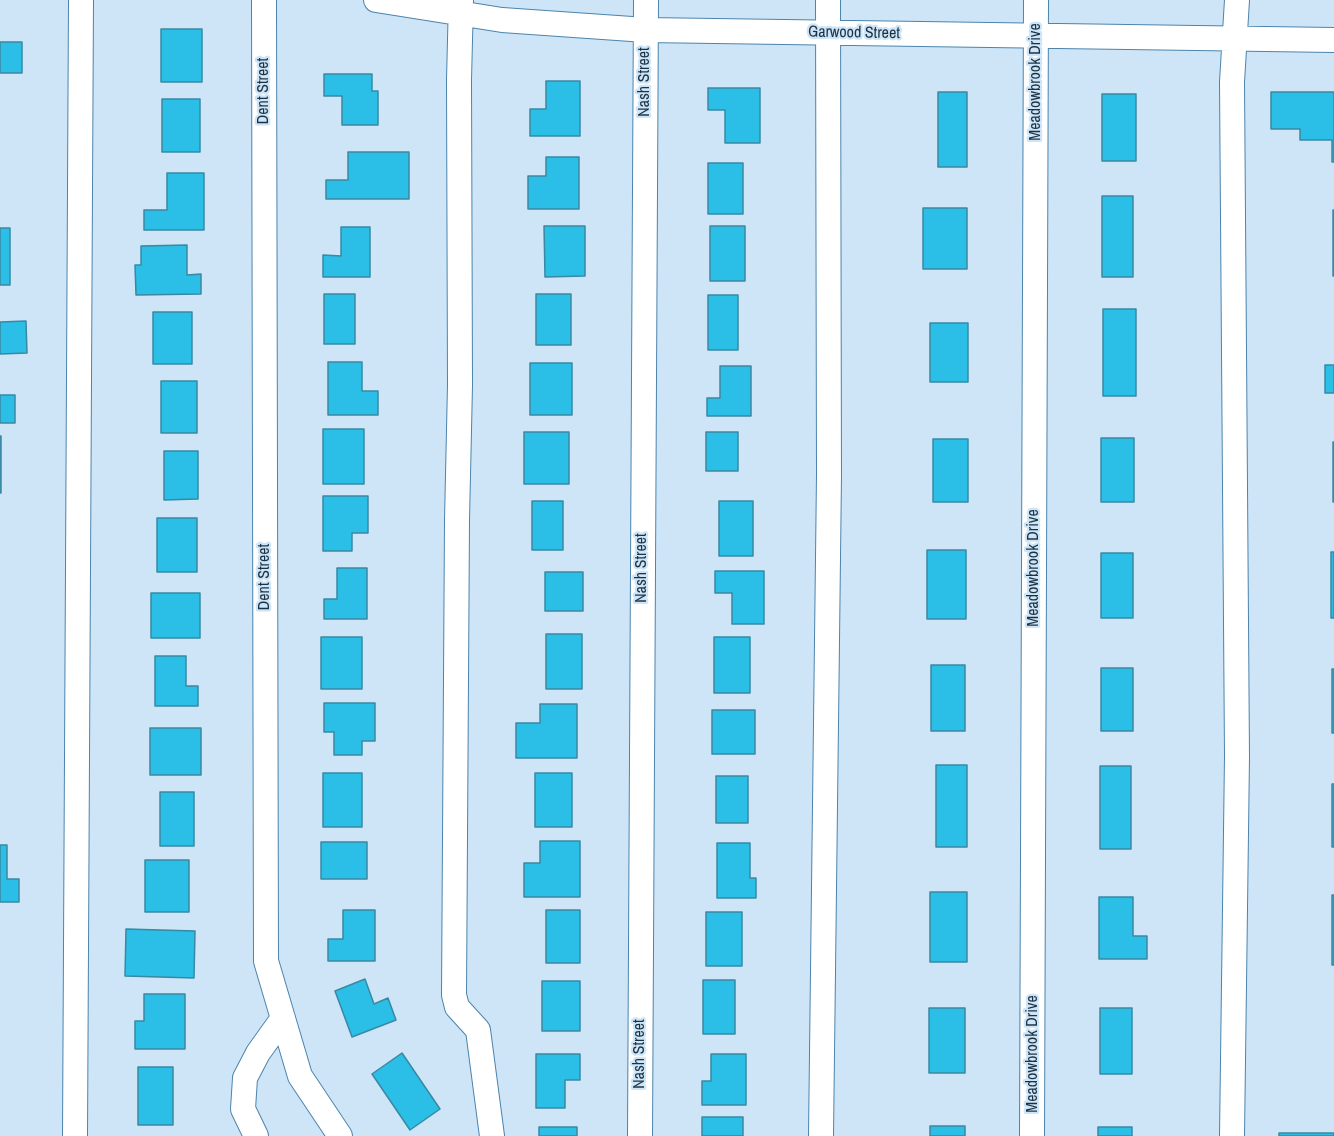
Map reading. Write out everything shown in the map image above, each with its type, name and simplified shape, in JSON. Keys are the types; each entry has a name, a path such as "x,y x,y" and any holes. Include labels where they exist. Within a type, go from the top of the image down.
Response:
{"street":[{"path":"75,1136 81,0"},
{"name":"Dent Street","path":"264,0 266,961 300,1076 340,1136"},
{"name":"Garwood Street","path":"376,0 461,7 502,20 646,30 1334,40"},
{"name":"Nash Street","path":"640,1136 646,0"},
{"path":"820,1136 829,474 826,32 828,0"},
{"name":"Meadowbrook Drive","path":"1032,1136 1036,0"},
{"path":"1232,1136 1237,756 1232,82 1237,0"},
{"path":"461,7 454,995 457,1007 478,1030 492,1136"},
{"path":"256,1136 243,1109 245,1078 258,1053 283,1018"}],"building":[{"path":"161,29 202,29 202,82 161,82"},
{"path":"0,42 22,42 22,73 0,73"},
{"path":"324,74 372,74 372,91 378,91 378,125 342,125 342,96 324,96"},
{"path":"546,81 580,81 580,136 530,136 530,109 546,109"},
{"path":"708,88 760,88 760,143 725,143 725,110 708,110"},
{"path":"938,92 967,92 967,167 938,167"},
{"path":"1271,92 1334,92 1334,162 1332,162 1332,140 1300,140 1300,129 1271,129"},
{"path":"1102,94 1136,94 1136,161 1102,161"},
{"path":"162,99 200,99 200,152 162,152"},
{"path":"348,152 409,152 409,199 326,199 326,180 348,180"},
{"path":"546,157 579,157 579,209 528,209 528,176 546,176"},
{"path":"708,163 743,163 743,214 708,214"},
{"path":"167,173 204,173 204,230 144,230 144,210 167,210"},
{"path":"1102,196 1133,196 1133,277 1102,277"},
{"path":"923,208 967,208 967,269 923,269"},
{"path":"1334,210 1334,276 1333,276"},
{"path":"544,226 585,226 585,276 545,277"},
{"path":"710,226 745,226 745,281 710,281"},
{"path":"341,227 370,227 370,277 323,277 323,255 341,256"},
{"path":"0,228 10,228 10,285 0,285"},
{"path":"187,245 187,275 201,274 201,294 136,295 135,265 141,265 141,246"},
{"path":"324,294 355,294 355,344 324,344"},
{"path":"536,294 571,294 571,345 536,345"},
{"path":"708,295 738,295 738,350 708,350"},
{"path":"1103,309 1136,309 1136,396 1103,396"},
{"path":"153,312 192,312 192,364 153,364"},
{"path":"26,321 27,353 0,354 0,322"},
{"path":"930,323 968,323 968,382 930,382"},
{"path":"328,362 362,362 362,391 378,391 378,415 328,415"},
{"path":"530,363 572,363 572,415 530,415"},
{"path":"1325,365 1334,365 1334,393 1325,393"},
{"path":"720,366 751,366 751,416 707,416 707,398 720,398"},
{"path":"161,381 197,381 197,433 161,433"},
{"path":"0,395 15,395 15,423 0,423"},
{"path":"323,429 364,429 364,484 323,484"},
{"path":"524,432 569,432 569,484 524,484"},
{"path":"706,432 738,432 738,471 706,471"},
{"path":"1,436 1,493 0,493"},
{"path":"1101,438 1134,438 1134,502 1101,502"},
{"path":"933,439 968,439 968,502 933,502"},
{"path":"1334,442 1334,502 1333,502"},
{"path":"164,451 198,451 198,499 164,500"},
{"path":"323,496 368,496 368,533 352,533 352,551 323,551"},
{"path":"532,501 563,501 563,550 532,550"},
{"path":"719,501 753,501 753,556 719,556"},
{"path":"157,518 197,518 197,572 157,572"},
{"path":"927,550 966,550 966,619 927,619"},
{"path":"1331,552 1334,552 1334,618 1331,618"},
{"path":"1101,553 1133,553 1133,618 1101,618"},
{"path":"337,568 367,568 367,619 324,619 324,599 337,599"},
{"path":"715,571 764,571 764,624 732,624 732,593 715,593"},
{"path":"545,572 583,572 583,611 545,611"},
{"path":"151,593 200,593 200,638 151,638"},
{"path":"546,634 582,634 582,689 546,689"},
{"path":"321,637 362,637 362,689 321,689"},
{"path":"714,637 750,637 750,693 714,693"},
{"path":"155,656 186,656 186,686 198,686 198,706 155,706"},
{"path":"931,665 965,665 965,731 931,731"},
{"path":"1101,668 1133,668 1133,731 1101,731"},
{"path":"1332,669 1334,669 1334,733 1332,733"},
{"path":"324,703 375,703 375,741 362,741 362,755 334,755 334,732 324,732"},
{"path":"540,704 577,704 577,758 516,758 516,723 540,723"},
{"path":"712,710 755,710 755,754 712,754"},
{"path":"150,728 201,728 201,775 150,775"},
{"path":"936,765 967,765 967,847 936,847"},
{"path":"1100,766 1131,766 1131,849 1100,849"},
{"path":"323,773 362,773 362,827 323,827"},
{"path":"535,773 572,773 572,827 535,827"},
{"path":"716,776 748,776 748,823 716,823"},
{"path":"1332,784 1334,784 1334,847 1332,847"},
{"path":"160,792 194,792 194,846 160,846"},
{"path":"540,841 580,841 580,897 524,897 524,863 540,863"},
{"path":"321,842 367,842 367,879 321,879"},
{"path":"717,843 750,843 750,878 756,878 756,898 717,898"},
{"path":"0,845 7,845 7,879 19,879 19,902 0,902"},
{"path":"145,860 189,860 189,912 145,912"},
{"path":"930,892 967,892 967,962 930,962"},
{"path":"1332,895 1334,895 1334,965 1332,965"},
{"path":"1099,897 1133,897 1133,936 1147,936 1147,959 1099,959"},
{"path":"343,910 375,910 375,961 328,961 328,939 343,939"},
{"path":"546,910 580,910 580,963 546,963"},
{"path":"706,912 742,912 742,966 706,966"},
{"path":"126,929 195,931 194,978 125,976"},
{"path":"365,979 374,1004 388,998 396,1020 352,1037 335,991"},
{"path":"703,980 735,980 735,1034 703,1034"},
{"path":"542,981 580,981 580,1031 542,1031"},
{"path":"144,994 185,994 185,1049 135,1049 135,1021 144,1021"},
{"path":"929,1008 965,1008 965,1073 929,1073"},
{"path":"1100,1008 1132,1008 1132,1074 1100,1074"},
{"path":"402,1053 440,1109 410,1130 372,1074"},
{"path":"536,1054 580,1054 580,1080 565,1080 565,1108 536,1108"},
{"path":"711,1054 746,1054 746,1105 702,1105 702,1081 711,1081"},
{"path":"138,1067 173,1067 173,1125 138,1125"},
{"path":"702,1117 743,1117 743,1136 702,1136"},
{"path":"930,1126 965,1126 965,1136 930,1136"},
{"path":"539,1127 577,1127 577,1136 539,1136"},
{"path":"1098,1127 1132,1127 1132,1136 1098,1136"},
{"path":"1279,1133 1334,1133 1334,1136 1279,1136"}]}
